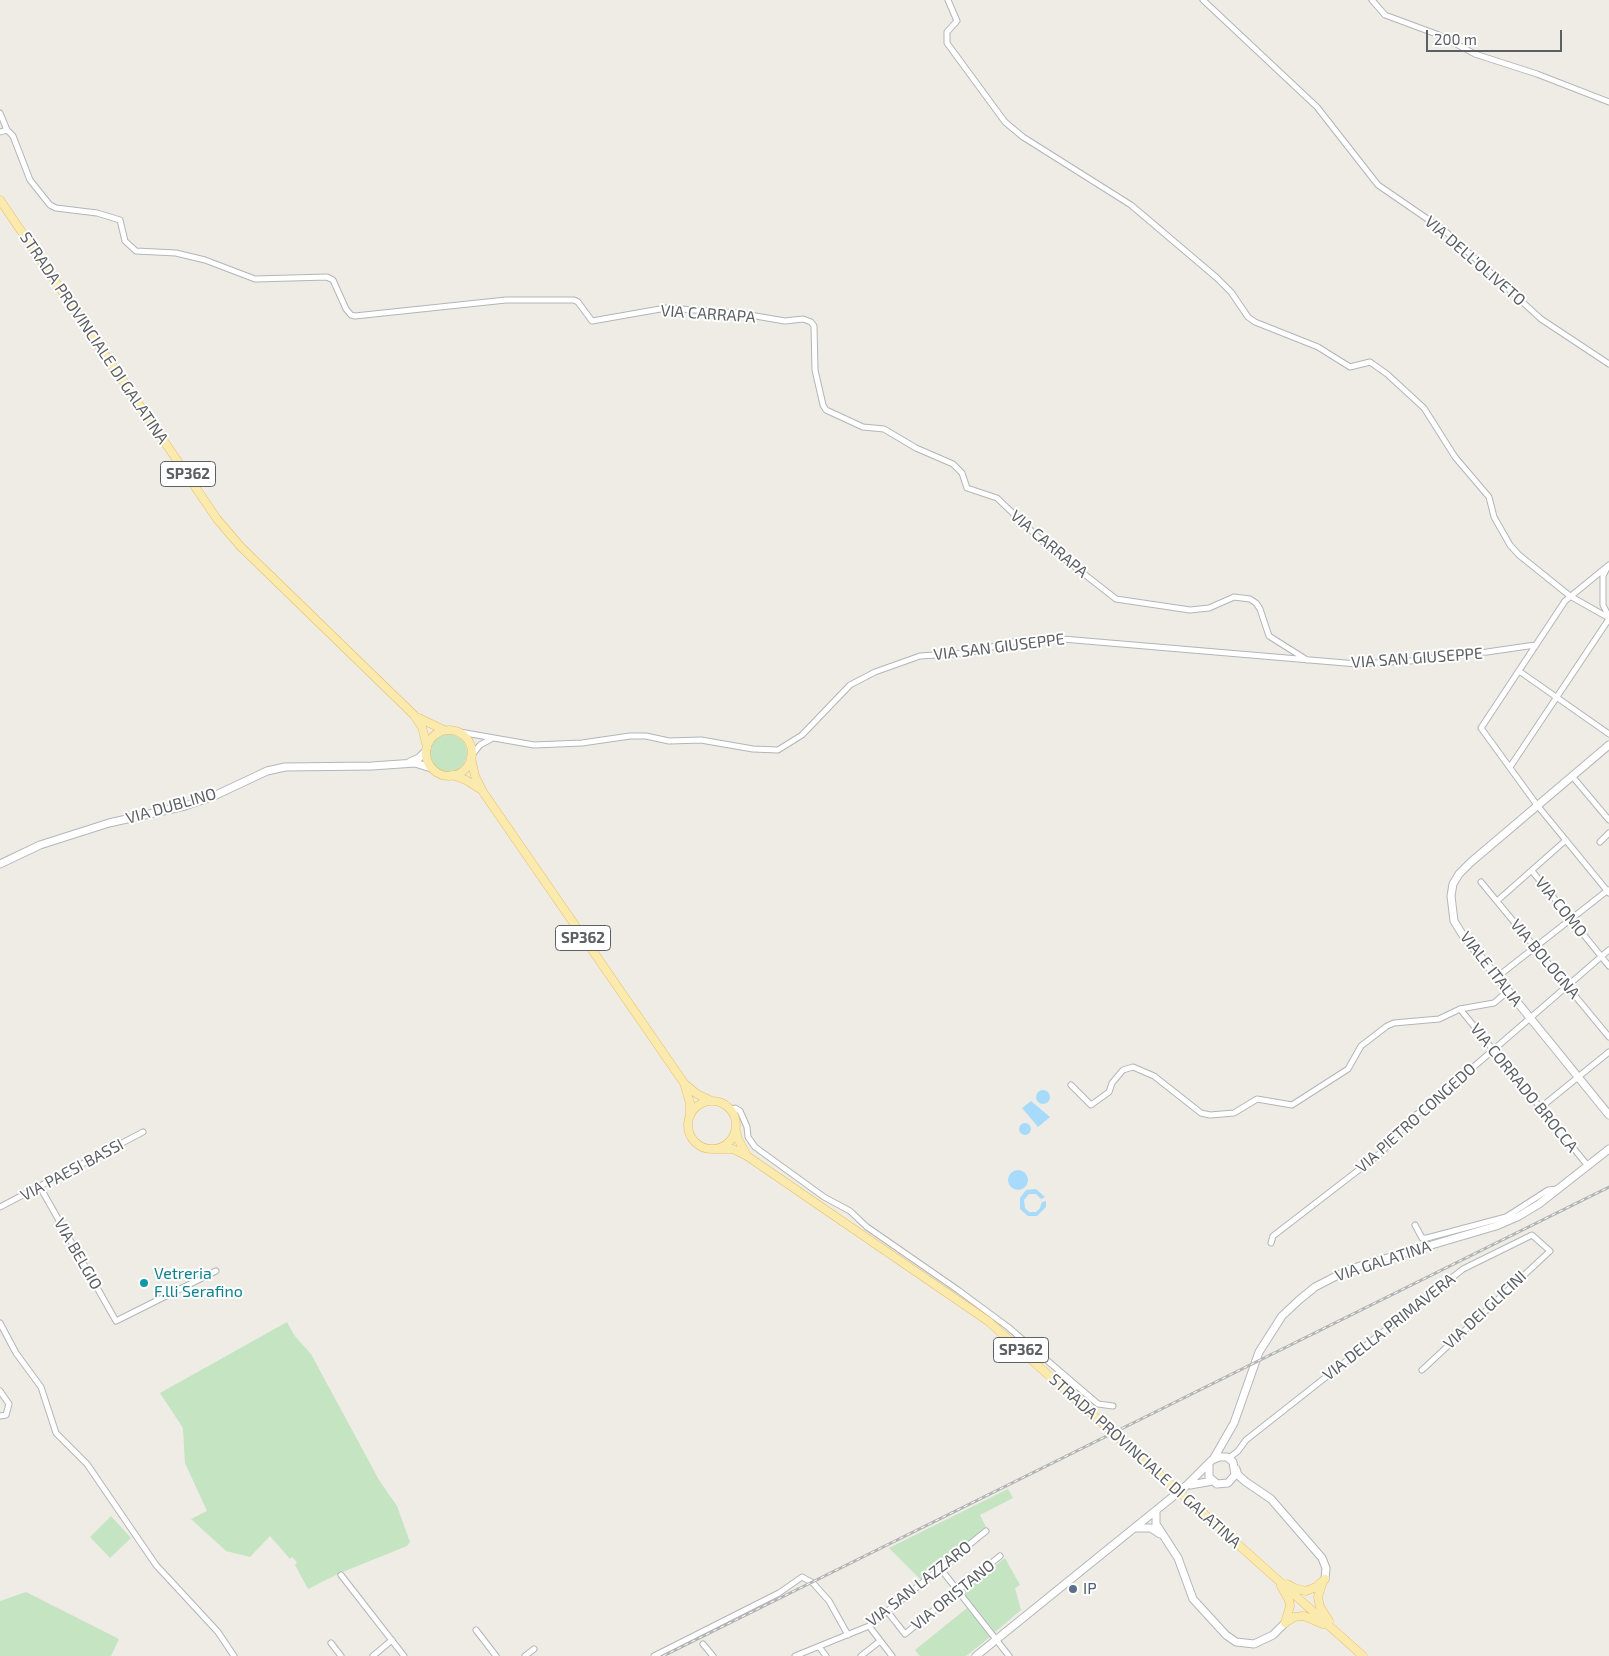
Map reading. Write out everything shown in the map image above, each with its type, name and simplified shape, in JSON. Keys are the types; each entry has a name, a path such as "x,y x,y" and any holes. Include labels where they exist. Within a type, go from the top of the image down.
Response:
{"main road":[{"name":"STRADA PROVINCIALE DI GALATINA","path":"0,200 217,519 241,548 414,715 428,724 444,730 454,730 466,737 471,749 475,776 483,792 684,1084 690,1103 688,1124 693,1139 706,1148 732,1149 747,1156 956,1292 1363,1656"},
{"name":"STRADA PROVINCIALE DI GALATINA","path":"414,715 422,727 431,768 438,773 453,775 466,780 483,792"},
{"path":"426,749 433,736 444,730"},
{"path":"453,775 464,769 471,757"},
{"name":"STRADA PROVINCIALE DI GALATINA","path":"684,1084 697,1094 721,1103 730,1110"},
{"path":"690,1116 697,1107 713,1101"},
{"path":"730,1110 736,1121 738,1139 747,1156"},
{"path":"714,1149 728,1142 736,1129"},
{"path":"1271,1573 1294,1588 1306,1590 1316,1587 1325,1579"},
{"path":"1271,1573 1289,1600 1290,1613 1285,1623"},
{"path":"1325,1579 1318,1597 1320,1607 1335,1631"},
{"path":"1285,1623 1294,1617 1304,1616 1335,1631"}],"street":[{"path":"948,0 957,21 947,32 947,42 1005,122 1023,136 1131,205 1217,278 1231,292 1248,317 1255,322 1318,347 1350,367 1370,362 1387,374 1424,408 1455,458 1489,497 1494,517 1510,545 1524,560 1570,596 1609,618"},
{"name":"VIA DELL'OLIVETO","path":"1203,0 1316,107 1378,185 1445,231 1541,319 1609,364"},
{"path":"1372,0 1384,14 1439,35 1475,54 1537,74 1609,102"},
{"name":"VIA CARRAPA","path":"0,114 6,130 14,136 30,180 50,205 56,208 97,213 120,220 125,241 136,251 183,255 205,260 255,279 328,277 333,280 346,309 355,316 506,300 574,300 578,302 592,321 666,308 738,313 786,321 803,319 811,322 814,326 815,370 823,405 826,410 863,427 884,429 916,448 953,464 962,473 966,488 997,498 1042,541 1116,599 1190,610 1209,608 1234,597 1250,599 1260,609 1269,636 1308,660"},
{"path":"0,132 6,130"},
{"path":"1497,977 1608,891 1537,805 1481,728 1570,596 1609,565"},
{"path":"1609,565 1603,576 1602,606 1609,618"},
{"path":"1510,767 1609,618"},
{"name":"VIA SAN GIUSEPPE","path":"454,730 534,745 646,736 669,741 701,740 753,749 778,750 802,735 850,686 875,672 920,656 966,653 1013,642 1051,638 1357,664 1416,661 1452,653 1487,652 1536,645"},
{"path":"1518,671 1609,734"},
{"path":"471,757 484,741 494,738"},
{"name":"VIALE ITALIA","path":"1609,745 1471,862 1459,874 1453,884 1451,896 1454,921 1508,991 1609,1115"},
{"name":"VIA DUBLINO","path":"405,764 419,758 426,749"},
{"name":"VIA DUBLINO","path":"0,864 40,845 101,826 185,806 216,795 267,771 313,765 372,766 415,763 431,768"},
{"path":"1572,776 1609,820"},
{"path":"1600,842 1609,833"},
{"path":"1497,901 1566,840"},
{"name":"VIA COMO","path":"1532,871 1609,966"},
{"name":"VIA BOLOGNA","path":"1481,882 1609,1037"},
{"name":"VIA PIETRO CONGEDO","path":"1271,1243 1273,1236 1382,1152 1411,1118 1426,1108 1566,985 1609,950"},
{"path":"1071,1085 1091,1105 1109,1092 1112,1082 1123,1070 1133,1067 1154,1076 1201,1113 1218,1115 1234,1113 1258,1099 1292,1104 1348,1069 1361,1046 1387,1026 1394,1023 1439,1019 1460,1009 1494,1003 1508,991"},
{"name":"VIA CORRADO BROCCA","path":"1460,1009 1588,1166"},
{"path":"1540,1108 1609,1052"},
{"path":"730,1110 735,1108 740,1111 747,1127 748,1137 755,1147 824,1196 850,1211 867,1227 956,1292 1008,1327 1098,1404 1113,1406"},
{"name":"VIA PAESI BASSI","path":"0,1207 143,1132"},
{"name":"VIA GALATINA","path":"1214,1458 1234,1422 1259,1352 1282,1316 1315,1287 1350,1269 1496,1226 1540,1204 1609,1149"},
{"name":"VIA BELGIO","path":"40,1186 116,1321 216,1271"},
{"path":"1415,1225 1422,1238 1427,1238 1480,1222 1501,1219 1548,1190 1558,1189"},
{"name":"VIA DELLA PRIMAVERA","path":"1214,1458 1226,1457 1238,1451 1246,1440 1463,1269 1532,1235 1550,1251"},
{"name":"VIA DEI GLICINI","path":"1422,1370 1550,1251"},
{"path":"0,1323 16,1353 41,1387 56,1433 87,1464 156,1565 223,1639 234,1656"},
{"path":"0,1391 9,1404 6,1415 0,1416"},
{"name":"VIA GALATINA","path":"1225,1441 1226,1457"},
{"path":"1230,1482 1235,1475 1238,1451"},
{"path":"1226,1457 1236,1468 1238,1475 1271,1499 1322,1558 1326,1568 1325,1579"},
{"path":"976,1656 1156,1511 1208,1466 1214,1458"},
{"path":"1208,1466 1208,1474 1213,1481 1220,1484 1246,1482"},
{"path":"1187,1485 1213,1481"},
{"path":"1154,1526 1156,1511"},
{"path":"1146,1519 1161,1534 1178,1558 1193,1599 1226,1635 1236,1642 1254,1644 1273,1635 1285,1623"},
{"path":"1135,1528 1154,1526"},
{"name":"VIA SAN LAZZARO","path":"795,1656 820,1648 869,1626 986,1531"},
{"name":"VIA ORISTANO","path":"887,1611 905,1634 1000,1556"},
{"path":"940,1568 1010,1656"},
{"path":"341,1575 404,1656"},
{"path":"654,1656 779,1593 802,1577 813,1582 829,1601 848,1635"},
{"path":"869,1626 892,1656"},
{"path":"476,1630 496,1656"},
{"path":"373,1656 392,1640"},
{"path":"861,1656 880,1641"},
{"path":"331,1643 341,1656"},
{"path":"704,1644 712,1656"},
{"path":"820,1648 826,1656"},
{"path":"525,1656 534,1649"},
{"path":"804,1656 811,1651"}],"green space":[{"path":"448,734 462,739 467,753 462,767 448,772 434,767 429,753 434,739"},
{"path":"287,1322 294,1335 311,1354 379,1480 397,1506 410,1542 407,1546 340,1573 308,1589 295,1565 297,1562 292,1557 290,1559 270,1536 250,1557 226,1551 191,1519 207,1511 185,1463 183,1428 160,1393"},
{"path":"1008,1489 1013,1498 980,1515 986,1527 921,1580 889,1548"},
{"path":"111,1516 131,1538 110,1558 90,1537"},
{"path":"1005,1558 1020,1585 1015,1588 1021,1610 995,1632 962,1591"},
{"path":"26,1592 119,1639 111,1656 0,1656 0,1601"},
{"path":"967,1608 990,1637 966,1656 920,1656 915,1650"}],"water":[{"path":"1043,1090 1048,1092 1050,1097 1048,1102 1043,1104 1038,1102 1036,1097 1038,1092"},
{"path":"1031,1101 1050,1117 1038,1127 1022,1108"},
{"path":"1023,1123 1027,1123 1031,1129 1027,1135 1023,1135 1019,1131 1019,1127"},
{"path":"1014,1170 1022,1170 1028,1176 1028,1184 1022,1190 1014,1190 1008,1184 1008,1176"},
{"path":"1036,1189 1045,1197 1041,1199 1036,1194 1029,1194 1024,1200 1025,1208 1029,1212 1036,1212 1042,1202 1046,1201 1046,1207 1037,1216 1028,1216 1020,1209 1020,1198 1026,1190"}],"railway":[{"path":"663,1656 1609,1187"}],"place":[{"name":"Vetreria F.lli Serafino","path":"144,1283"},
{"name":"IP","path":"1073,1589"}]}
